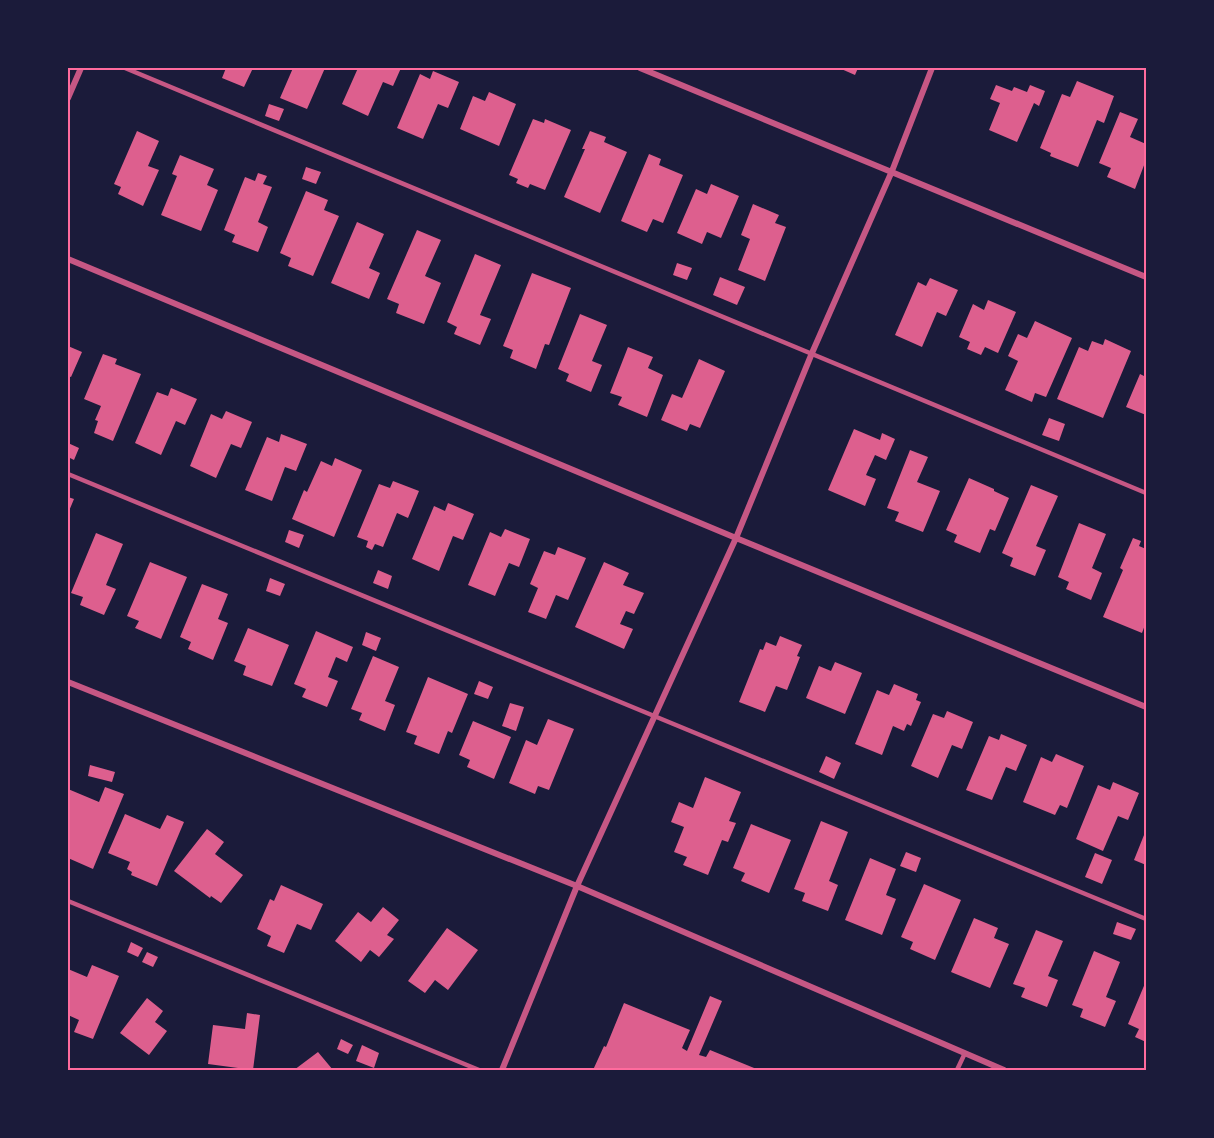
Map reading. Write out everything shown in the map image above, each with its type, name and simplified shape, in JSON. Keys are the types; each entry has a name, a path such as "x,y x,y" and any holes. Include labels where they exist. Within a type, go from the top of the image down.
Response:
{"street":[{"path":"68,98 81,68"},
{"path":"640,68 1146,277"},
{"path":"502,1071 577,886 736,538 812,353 892,171 932,68"},
{"path":"68,259 1146,707"},
{"path":"68,682 577,886 1004,1071"}],"lane":[{"path":"125,68 1146,493"},
{"path":"68,474 1146,920"},
{"path":"68,901 480,1071"},
{"path":"957,1071 965,1053"}],"building":[{"path":"226,68 253,68 244,87 222,78"},
{"path":"293,68 325,68 307,109 280,98"},
{"path":"358,68 401,68 393,86 383,82 368,116 342,104"},
{"path":"839,68 858,68 855,75"},
{"path":"433,71 459,82 448,108 438,104 423,139 397,128 420,74 430,79"},
{"path":"1077,81 1114,96 1104,123 1097,120 1078,167 1050,156 1051,153 1040,148 1062,94 1070,97"},
{"path":"996,85 1012,91 1014,87 1027,92 1030,85 1045,91 1039,106 1034,103 1017,142 989,130 1000,103 990,99"},
{"path":"489,92 516,104 499,146 460,129 473,96 485,101"},
{"path":"269,104 284,109 279,121 265,116"},
{"path":"1120,112 1138,119 1130,137 1146,144 1146,160 1135,189 1107,177 1111,168 1099,163"},
{"path":"533,119 544,123 545,119 571,130 545,190 530,184 528,188 516,183 518,179 509,175"},
{"path":"137,131 159,141 148,166 159,170 143,206 118,194 121,187 114,184"},
{"path":"590,131 606,137 604,142 627,152 600,213 564,197 585,149 582,149"},
{"path":"649,154 661,159 659,165 683,175 663,223 653,219 647,232 621,221"},
{"path":"180,155 214,169 207,185 218,190 201,231 161,215 177,176 172,174"},
{"path":"306,167 321,172 316,184 302,179"},
{"path":"258,173 267,176 263,184 272,187 258,222 268,227 258,252 232,242 235,235 224,230 245,177 255,181"},
{"path":"711,184 739,196 721,238 707,232 702,244 677,233 696,189 707,194"},
{"path":"306,191 328,200 324,210 339,216 313,276 288,266 291,258 280,253"},
{"path":"753,204 779,215 775,223 786,227 765,281 738,270 750,239 741,235"},
{"path":"357,222 384,234 369,268 380,273 369,299 331,283"},
{"path":"417,230 441,240 425,276 441,283 424,324 396,313 399,304 387,299"},
{"path":"475,254 501,265 480,315 491,319 480,345 454,334 457,327 447,322"},
{"path":"677,263 692,268 687,280 673,275"},
{"path":"532,273 571,288 549,345 545,344 536,369 510,358 513,350 503,346"},
{"path":"720,277 745,287 737,305 713,295"},
{"path":"930,278 958,290 946,316 937,312 922,347 895,335 918,282 926,286"},
{"path":"988,300 1016,312 998,353 985,347 981,355 967,349 970,342 959,337 973,304 984,310"},
{"path":"580,314 607,325 592,361 602,365 591,392 566,381 569,374 558,369"},
{"path":"1035,321 1072,338 1046,397 1035,393 1032,402 1005,390 1018,361 1008,356 1018,334 1027,338"},
{"path":"1105,339 1131,351 1103,418 1057,399 1079,347 1088,351 1092,341 1103,345"},
{"path":"68,346 82,352 71,377 68,376"},
{"path":"628,347 653,357 648,368 663,375 647,417 618,405 622,397 610,393"},
{"path":"103,354 117,359 115,364 141,374 113,441 94,433 98,421 95,420 101,406 84,399"},
{"path":"699,359 725,371 700,428 690,424 687,431 661,420 672,394 682,398"},
{"path":"1140,374 1146,377 1146,415 1126,407"},
{"path":"171,388 197,399 185,425 176,421 161,455 135,443 157,392 168,396"},
{"path":"226,411 252,422 241,448 231,444 216,478 190,466 211,414 222,419"},
{"path":"1049,418 1065,424 1059,441 1042,435"},
{"path":"854,429 880,440 882,433 895,439 886,460 875,455 866,475 876,479 865,506 828,490"},
{"path":"281,434 307,444 296,471 285,467 272,501 245,490 267,437 279,442"},
{"path":"68,443 79,448 74,460 68,457"},
{"path":"910,450 928,457 917,482 940,491 923,532 895,521 899,512 887,508"},
{"path":"335,458 362,470 334,537 292,519 304,490 307,492 321,461 332,466"},
{"path":"969,478 1009,498 995,531 990,529 980,553 954,542 957,535 946,530"},
{"path":"393,481 419,491 408,518 397,513 383,547 375,544 372,550 366,547 368,541 357,537 379,484 390,488"},
{"path":"1031,485 1058,496 1036,546 1046,550 1035,576 1010,566 1013,558 1002,553"},
{"path":"68,497 74,499 69,511 68,511"},
{"path":"448,503 474,514 463,540 453,536 439,571 412,559 434,506 445,511"},
{"path":"1079,523 1106,534 1092,568 1102,573 1091,600 1066,589 1069,582 1058,577"},
{"path":"505,529 530,539 519,567 509,563 495,596 468,585 490,532 501,537"},
{"path":"289,530 304,535 299,548 285,542"},
{"path":"96,533 123,544 106,585 116,589 104,615 80,605 83,597 71,593"},
{"path":"1133,538 1141,541 1139,546 1146,549 1146,622 1142,633 1103,617 1123,570 1120,568"},
{"path":"558,547 586,558 568,600 556,595 546,619 528,612 538,588 530,584 544,551 555,555"},
{"path":"150,562 187,577 161,639 135,628 139,621 127,616"},
{"path":"604,562 629,573 623,585 644,593 634,614 626,611 620,624 633,629 624,649 575,627"},
{"path":"378,570 392,576 388,589 373,583"},
{"path":"270,578 285,584 280,596 266,591"},
{"path":"202,584 228,594 218,619 228,623 213,660 188,649 191,642 180,637"},
{"path":"248,628 289,645 272,686 243,675 246,666 234,661"},
{"path":"316,631 353,647 347,662 336,657 328,677 338,681 327,707 302,697 306,689 294,684"},
{"path":"366,632 381,638 376,651 362,645"},
{"path":"780,636 802,645 797,656 800,657 787,690 776,686 765,712 739,702 760,649 763,650 766,642 776,646"},
{"path":"373,656 399,667 385,701 395,705 385,731 359,720 362,713 351,709"},
{"path":"835,662 862,673 845,714 806,698 819,666 831,671"},
{"path":"428,677 468,694 452,733 448,731 439,754 414,744 417,736 406,732"},
{"path":"479,681 493,687 488,699 474,694"},
{"path":"894,684 918,694 916,700 921,702 911,726 907,724 904,731 893,726 882,755 855,744 877,690 889,695"},
{"path":"510,703 524,707 516,731 502,726"},
{"path":"947,711 973,722 962,749 952,745 938,778 911,766 933,714 944,718"},
{"path":"548,719 574,729 549,790 538,786 535,794 509,783 526,740 537,745"},
{"path":"473,721 511,737 494,779 467,767 470,760 459,755"},
{"path":"1001,734 1027,745 1016,771 1006,767 992,800 966,790 989,736 999,740"},
{"path":"1056,754 1084,766 1067,808 1060,805 1055,815 1023,802 1041,757 1052,762"},
{"path":"826,756 841,763 834,779 819,772"},
{"path":"90,765 115,772 112,782 88,776"},
{"path":"705,777 741,792 729,821 736,823 728,842 722,840 708,875 683,865 687,857 674,852 684,827 671,822 679,802 693,808"},
{"path":"1113,782 1139,793 1128,820 1118,816 1103,851 1076,839 1098,785 1110,790"},
{"path":"105,787 124,794 93,869 68,858 68,789 99,802"},
{"path":"125,814 160,829 167,815 184,822 157,886 131,875 132,872 127,869 130,862 108,853"},
{"path":"821,821 848,832 829,881 838,885 828,911 802,901 805,893 794,889"},
{"path":"751,824 791,840 769,893 741,881 745,873 733,868"},
{"path":"207,829 224,842 215,854 243,875 221,903 211,896 210,898 174,871"},
{"path":"1146,830 1146,865 1134,860"},
{"path":"906,852 921,858 916,872 900,866"},
{"path":"1095,853 1112,860 1102,884 1085,877"},
{"path":"870,858 896,869 886,895 896,899 882,935 845,920"},
{"path":"924,884 961,900 935,960 910,949 913,942 901,937"},
{"path":"281,885 323,904 311,930 297,924 284,953 267,946 271,936 257,929 270,899 274,901"},
{"path":"383,907 399,920 387,935 394,939 379,957 370,950 361,962 335,941 358,912 371,922"},
{"path":"974,918 998,928 994,938 1009,944 990,988 951,972"},
{"path":"1117,922 1136,929 1131,940 1113,934"},
{"path":"447,928 478,950 448,990 435,980 425,993 408,981"},
{"path":"1036,930 1063,941 1048,976 1058,980 1047,1007 1021,997 1025,988 1013,984"},
{"path":"131,942 143,948 138,957 127,952"},
{"path":"1094,951 1120,962 1106,997 1116,1001 1105,1027 1080,1017 1083,1009 1072,1005"},
{"path":"147,952 158,957 153,967 142,962"},
{"path":"92,965 119,976 93,1039 74,1032 79,1020 68,1015 68,969 87,977"},
{"path":"1146,981 1146,1042 1135,1037 1139,1029 1128,1024"},
{"path":"710,996 722,1001 699,1055 706,1057 710,1050 759,1070 593,1070 604,1046 606,1047 624,1003 690,1030 682,1048 687,1051"},
{"path":"147,998 163,1011 155,1022 167,1031 149,1055 120,1033"},
{"path":"247,1013 260,1015 253,1070 208,1064 213,1025 245,1029"},
{"path":"341,1039 353,1045 348,1054 337,1049"},
{"path":"362,1045 379,1053 374,1068 356,1061"},
{"path":"318,1052 333,1070 294,1070"}]}
